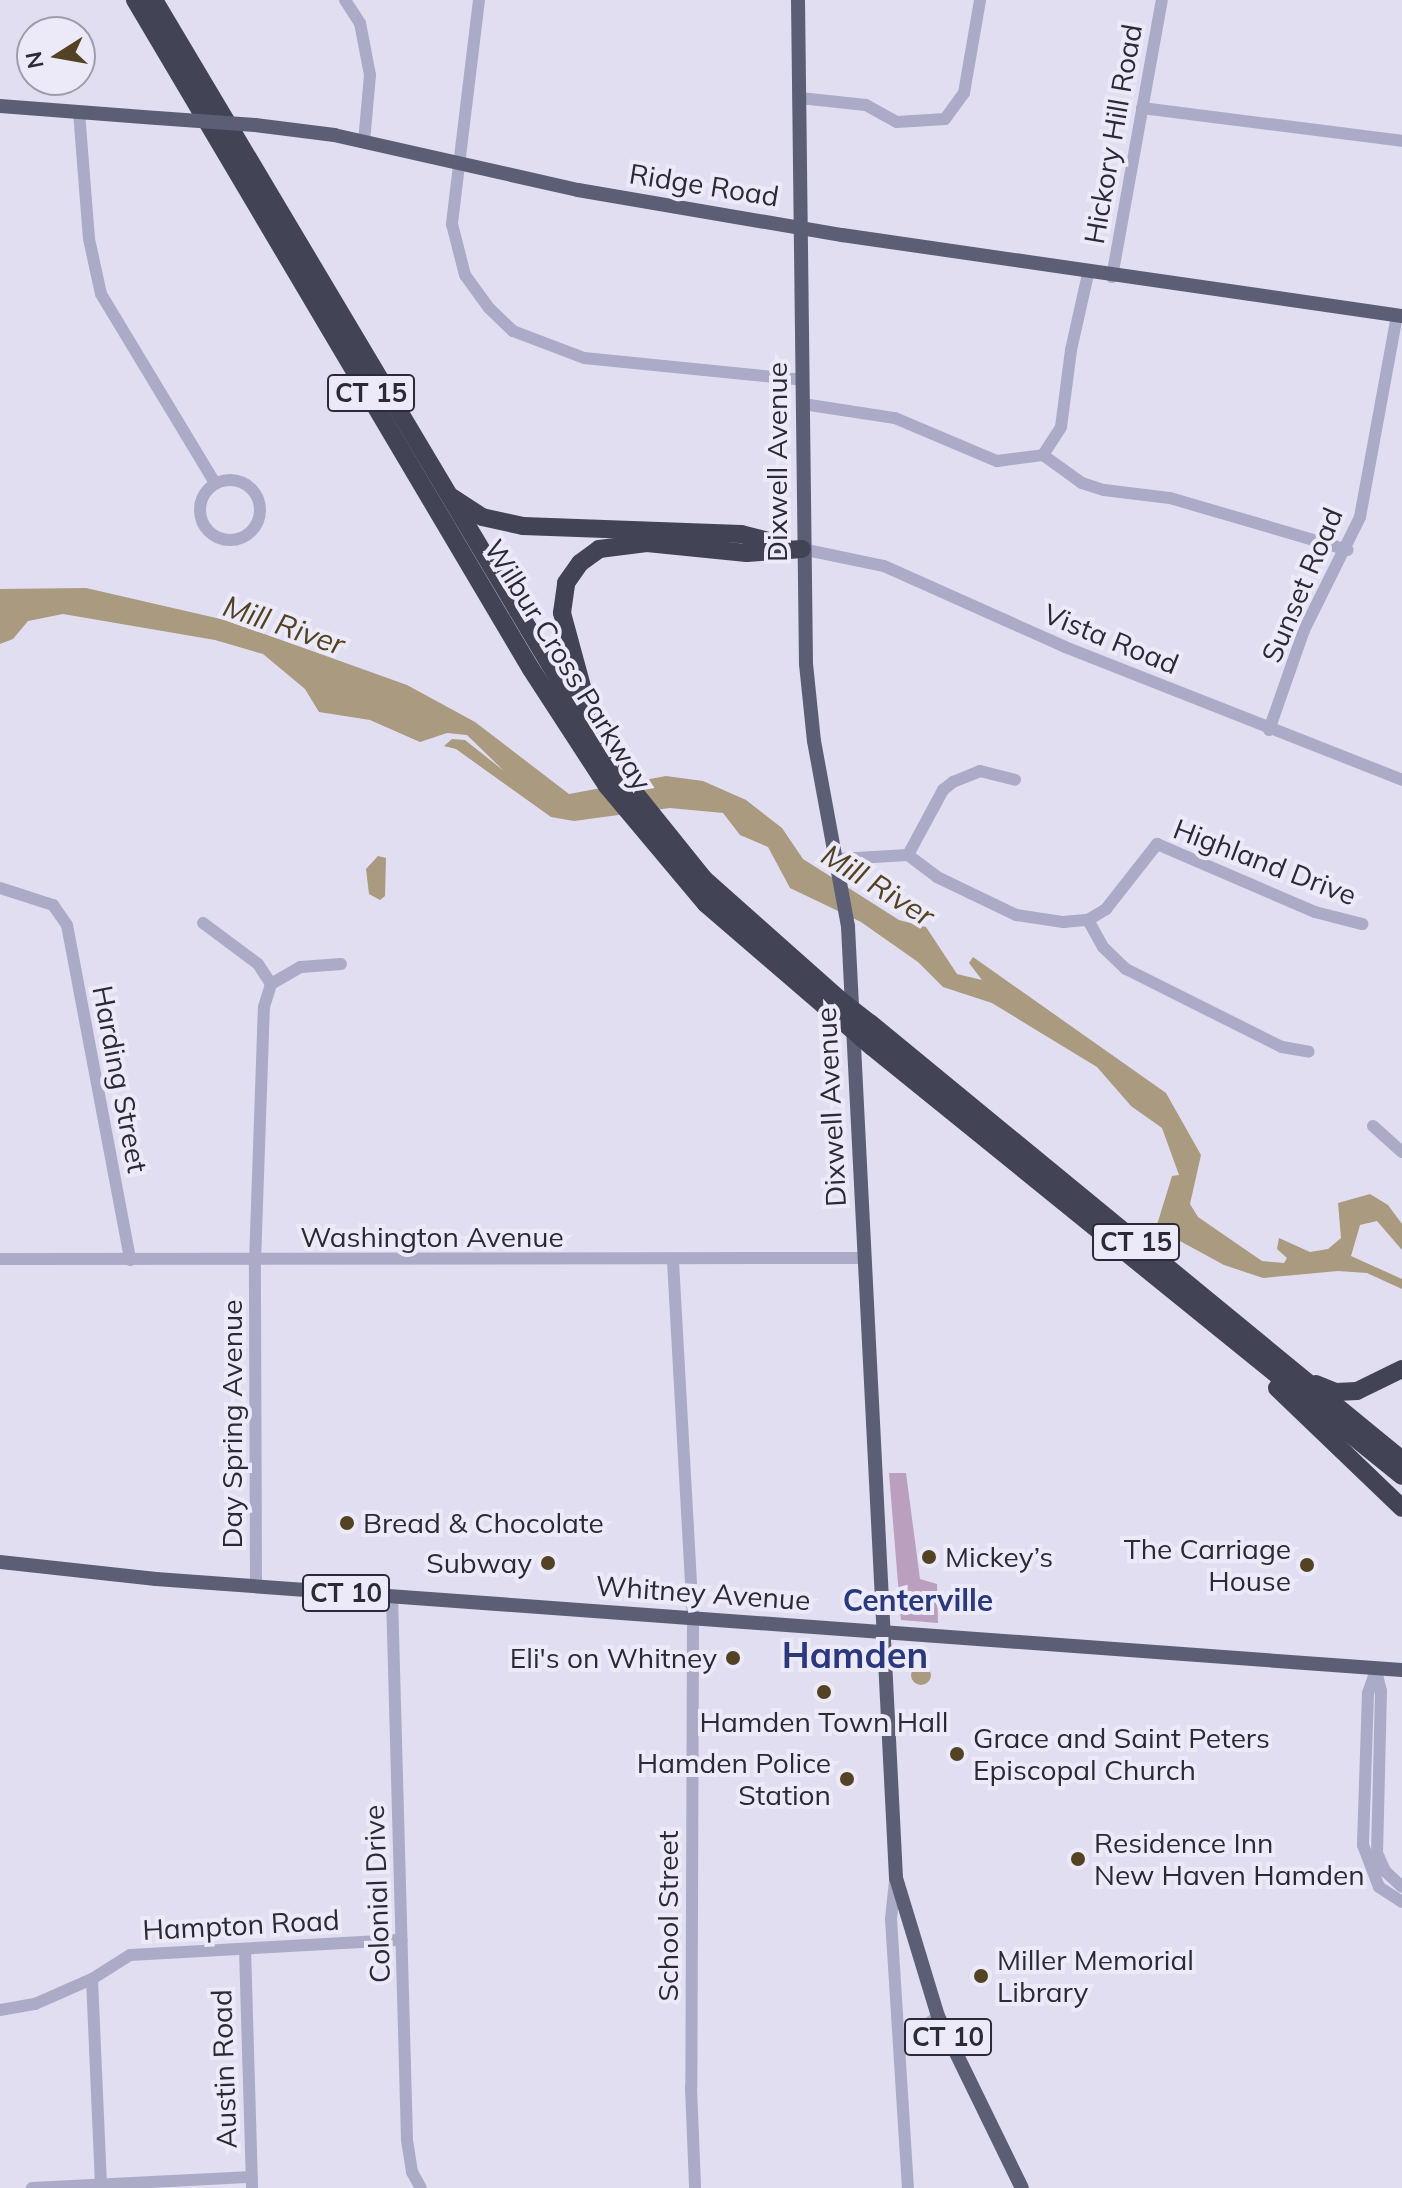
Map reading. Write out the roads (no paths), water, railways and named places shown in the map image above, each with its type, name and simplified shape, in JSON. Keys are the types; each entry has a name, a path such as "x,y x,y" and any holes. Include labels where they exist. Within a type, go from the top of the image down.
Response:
{"highway":[{"name":"Wilbur Cross Parkway","path":"135,0 531,669 629,816 706,904 871,1046 1402,1476"},
{"name":"Wilbur Cross Parkway","path":"154,0 602,752 704,879 839,999 1402,1460"},
{"path":"447,494 482,517 523,526 741,534 802,549"},
{"path":"602,752 567,645 562,613 566,583 580,563 599,549 647,543 747,553 802,549"},
{"path":"1262,1365 1281,1395 1402,1508"},
{"path":"1298,1374 1346,1392 1368,1388 1402,1369"}],"main road":[{"name":"Dixwell Avenue","path":"798,0 802,549 809,704 847,919 896,1878 938,2016 1022,2188"},
{"name":"Ridge Road","path":"0,106 255,125 364,142 457,165 801,227 1088,274 1399,315"},
{"name":"Whitney Avenue","path":"0,1562 392,1596 1402,1670"}],"street":[{"path":"345,0 360,23 370,75 364,142"},
{"path":"479,0 452,224 465,275 513,331 584,358 803,380"},
{"path":"800,98 866,105 897,122 945,119 964,93 980,0"},
{"name":"Hickory Hill Road","path":"1112,277 1162,0"},
{"path":"1142,108 1402,141"},
{"path":"79,112 89,239 101,294 215,483"},
{"path":"1043,455 1061,427 1088,274"},
{"name":"Sunset Road","path":"1269,730 1304,630 1348,550 1360,517 1399,315"},
{"path":"803,404 895,418 997,461 1043,455 1082,483 1170,498 1348,550"},
{"path":"240,480 258,499 259,519 242,538 223,540 202,523 199,505 215,483 240,480"},
{"name":"Vista Road","path":"802,549 884,566 969,607 1269,730 1402,780"},
{"path":"908,855 931,809 953,782 980,771 1015,780"},
{"name":"Highland Drive","path":"1088,920 1121,895 1157,844 1315,912 1362,924"},
{"path":"838,859 908,855 937,877 1016,915 1043,922 1088,920 1103,947 1126,969 1282,1047 1309,1052"},
{"name":"Harding Street","path":"0,888 56,909 67,925 130,1260"},
{"path":"203,923 258,964 271,984 301,967 341,964"},
{"name":"Day Spring Avenue","path":"256,1585 255,1262 261,1034 271,984"},
{"path":"1373,1126 1402,1152"},
{"name":"Washington Avenue","path":"0,1259 255,1262 864,1258"},
{"name":"School Street","path":"673,1261 693,1618 691,2087 695,2188"},
{"name":"Colonial Drive","path":"392,1596 407,2140 412,2172 421,2188"},
{"path":"1376,1670 1368,1693 1373,1732 1370,1830 1364,1854 1379,1887 1402,1902"},
{"path":"1370,1830 1389,1876 1402,1887"},
{"path":"1379,1887 1389,1876"},
{"path":"896,1878 891,1919 908,2188"},
{"name":"Hampton Road","path":"0,2010 35,2004 92,1979 130,1955 402,1940"},
{"name":"Austin Road","path":"245,1949 252,2182"},
{"path":"92,1979 101,2186"},
{"path":"901,2053 906,2041 938,2016"},
{"path":"32,2188 252,2182"}],"place":[{"name":"Bread & Chocolate","path":"347,1523"},
{"name":"Mickey’s","path":"929,1557"},
{"name":"Subway","path":"548,1563"},
{"name":"The Carriage House","path":"1307,1565"},
{"name":"Eli's on Whitney","path":"733,1658"},
{"name":"Hamden Town Hall","path":"824,1692"},
{"name":"Grace and Saint Peters Episcopal Church","path":"957,1754"},
{"name":"Hamden Police Station","path":"847,1779"},
{"name":"Residence Inn New Haven Hamden","path":"1078,1859"},
{"name":"Miller Memorial Library","path":"981,1976"}],"district":[{"name":"Centerville","path":"918,1600"},
{"name":"Hamden","path":"855,1655"}],"water label":[{"name":"Mill River","path":"284,625"},
{"name":"Mill River","path":"878,885"}]}
